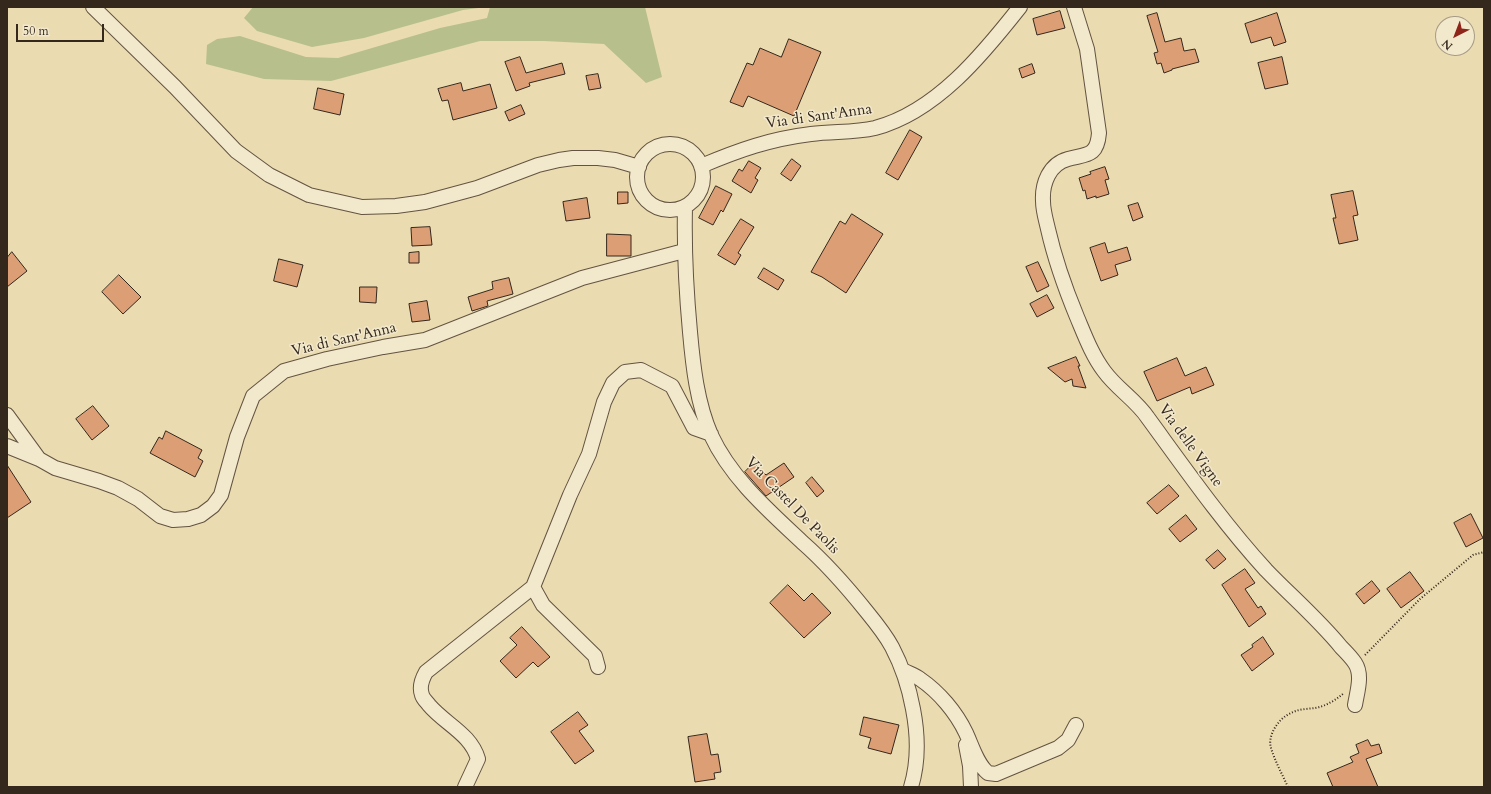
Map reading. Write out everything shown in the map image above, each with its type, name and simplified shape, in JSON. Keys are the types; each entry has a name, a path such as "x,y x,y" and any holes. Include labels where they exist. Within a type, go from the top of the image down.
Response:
{"street":[{"path":"93,7 175,87 236,151 269,175 309,195 362,207 396,206 425,202 477,188 538,165 559,160 593,158 615,160 639,167"},
{"name":"Via di Sant'Anna","path":"701,166 735,151 768,141 814,133 875,128 899,119 930,100 956,79 1003,29 1020,7"},
{"name":"Via delle Vigne","path":"1074,7 1088,49 1100,133 1099,139 1093,151 1085,156 1060,163 1046,178 1043,191 1043,203 1053,252 1082,329 1102,369 1112,382 1136,403 1146,415 1222,519 1254,557 1318,620 1356,664"},
{"path":"670,144 689,150 696,157 701,166 703,176 699,194 685,207 675,210 663,210 653,206 644,198 639,189 637,178 639,167 643,158 651,150 660,146 670,144"},
{"name":"Via Castel De Paolis","path":"685,207 685,275 694,367 704,413 711,434 730,466 746,488 776,518 818,556 854,596 889,642 903,670 912,706 917,736 916,766 911,787"},
{"name":"Via di Sant'Anna","path":"7,446 39,459 55,468 118,488 138,499 160,516 173,520 188,520 201,515 212,506 221,495 237,437 254,396 284,371 327,359 425,340 582,278 684,251"},
{"path":"465,787 478,759 476,749 459,730 436,713 422,696 421,682 426,672 533,587 570,495 589,454 607,396 613,383 625,372 641,370 672,386 694,428 711,434"},
{"path":"7,415 39,459"},
{"path":"533,587 543,605 595,656 598,667"},
{"path":"1355,705 1359,678 1356,664"},
{"path":"903,670 919,678 942,698 955,713 964,728 982,766 988,773 992,774 1003,771 1058,748 1068,740 1076,725"},
{"path":"925,684 953,720 964,739 968,751 971,787"}],"path":[{"path":"1356,664 1420,599 1473,555 1484,552"},
{"path":"1288,787 1270,746 1271,735 1278,724 1291,712 1317,708 1329,704 1345,692"}],"green space":[{"path":"253,7 486,7 463,10 364,38 312,47 257,31 244,18"},
{"path":"490,7 645,7 662,77 646,83 604,44 544,41 480,41 331,81 264,79 206,64 207,45 217,39 240,36 306,57 338,58 440,28 487,18"}],"building":[{"path":"1060,11 1065,28 1037,35 1033,19"},
{"path":"1157,13 1165,42 1181,38 1184,51 1195,49 1199,62 1172,69 1164,73 1161,63 1157,64 1154,53 1158,52 1147,16"},
{"path":"1277,13 1286,42 1274,46 1271,37 1251,43 1245,24"},
{"path":"789,39 821,52 794,116 748,96 743,107 730,102 747,63 753,65 760,48 781,57"},
{"path":"520,57 526,73 562,63 565,74 529,83 530,86 516,91 505,62"},
{"path":"1282,57 1288,84 1265,89 1258,63"},
{"path":"1032,64 1035,73 1022,78 1019,69"},
{"path":"598,74 601,88 589,90 586,76"},
{"path":"461,83 463,91 490,84 497,108 453,120 448,100 442,101 438,89"},
{"path":"318,88 344,94 340,115 314,109"},
{"path":"521,105 525,114 509,121 505,112"},
{"path":"910,130 922,137 898,180 886,173"},
{"path":"792,159 801,166 791,181 781,174"},
{"path":"749,161 761,168 755,178 758,180 751,193 732,181 739,169 742,171"},
{"path":"1105,167 1109,179 1105,180 1109,194 1087,199 1085,190 1083,191 1079,178 1091,174 1090,172"},
{"path":"716,186 732,194 723,212 721,210 713,225 699,218"},
{"path":"1353,191 1358,215 1353,216 1358,240 1339,244 1333,218 1336,218 1331,195"},
{"path":"618,192 628,192 628,203 618,204"},
{"path":"587,198 590,218 566,221 563,202"},
{"path":"1138,203 1143,217 1133,221 1128,206"},
{"path":"852,214 883,234 846,293 822,277 811,272 840,221 845,224"},
{"path":"741,219 754,227 738,253 741,255 735,265 718,255"},
{"path":"430,227 432,245 412,246 411,228"},
{"path":"607,234 631,235 631,256 607,256"},
{"path":"1105,243 1108,253 1127,247 1131,260 1115,265 1118,275 1101,281 1090,248"},
{"path":"12,252 27,271 7,287 7,258"},
{"path":"419,252 419,263 409,263 409,253"},
{"path":"279,259 303,265 297,287 274,281"},
{"path":"1038,262 1049,286 1037,292 1026,267"},
{"path":"764,268 784,280 778,290 758,278"},
{"path":"119,275 141,297 123,314 102,292"},
{"path":"509,278 513,294 487,301 488,306 472,311 468,297 493,289 492,282"},
{"path":"360,287 377,287 376,303 360,302"},
{"path":"1047,295 1054,308 1037,317 1030,304"},
{"path":"427,301 430,320 412,322 409,304"},
{"path":"1076,357 1086,388 1073,386 1072,379 1065,382 1048,368"},
{"path":"1177,358 1185,376 1206,367 1214,385 1192,394 1190,387 1157,401 1144,372"},
{"path":"93,406 109,426 92,440 76,419"},
{"path":"166,431 202,450 198,458 203,461 195,477 150,453 159,437 162,439"},
{"path":"754,463 766,475 784,463 794,477 766,496 745,472"},
{"path":"7,465 31,502 7,518"},
{"path":"812,477 824,491 817,497 806,483"},
{"path":"1169,485 1179,496 1157,514 1147,503"},
{"path":"1471,514 1483,538 1466,547 1454,523"},
{"path":"1186,515 1197,529 1180,542 1169,529"},
{"path":"1218,550 1226,559 1214,569 1206,560"},
{"path":"1245,569 1255,583 1245,589 1258,608 1261,606 1266,614 1249,627 1222,585"},
{"path":"1410,572 1424,591 1401,608 1387,589"},
{"path":"1372,581 1380,591 1364,604 1356,594"},
{"path":"788,585 804,601 812,593 831,613 804,638 770,603"},
{"path":"522,627 550,657 538,667 533,662 516,678 500,661 517,645 510,638"},
{"path":"1263,637 1274,654 1252,671 1241,655 1253,647 1252,645"},
{"path":"578,712 588,725 579,731 594,751 575,764 551,732"},
{"path":"864,717 899,725 891,754 868,748 871,738 860,735"},
{"path":"707,734 711,755 718,754 721,772 714,773 715,779 695,782 688,737"},
{"path":"1368,740 1371,746 1379,744 1382,753 1366,759 1378,787 1333,787 1327,773 1353,762 1350,757 1359,753 1356,745"}]}
